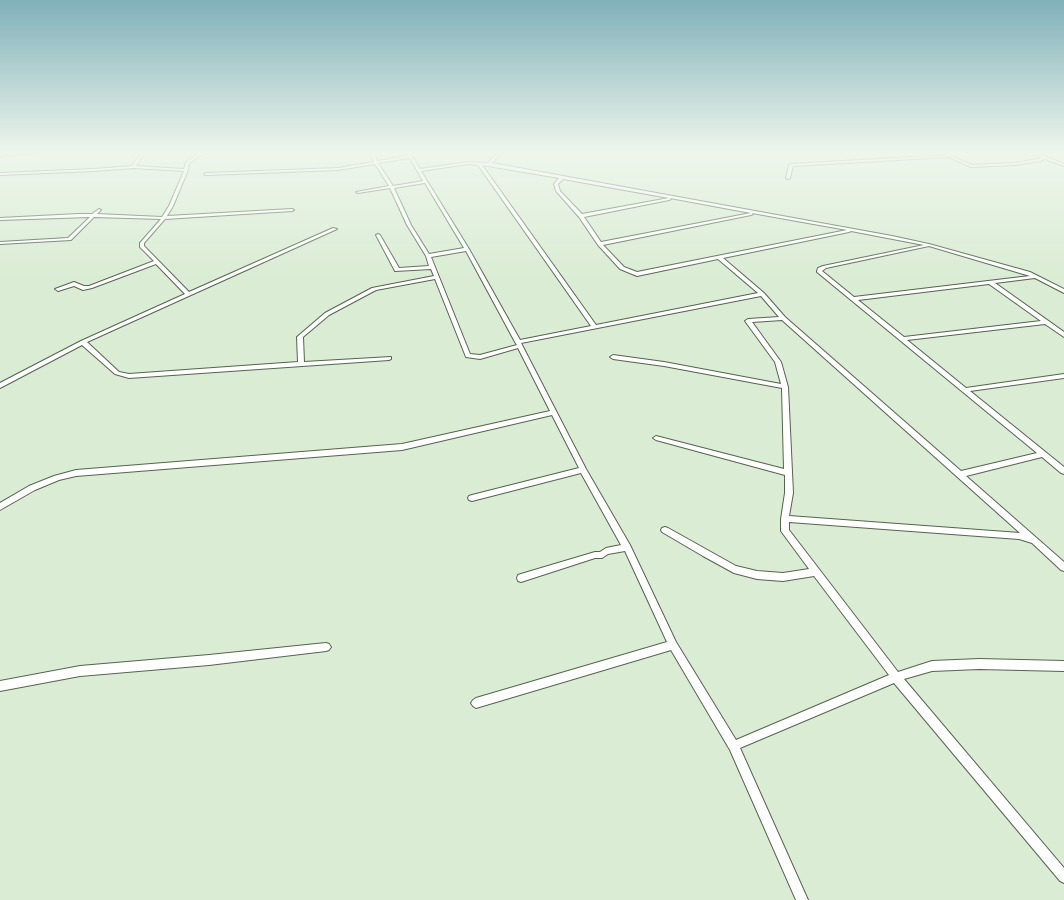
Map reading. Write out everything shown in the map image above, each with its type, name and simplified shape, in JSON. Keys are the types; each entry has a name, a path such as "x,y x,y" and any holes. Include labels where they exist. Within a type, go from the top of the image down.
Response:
{"street":[{"path":"176,193 171,206 142,243 142,246 189,295"},
{"path":"395,193 409,226 428,256 468,356 480,357 519,344 594,326 762,294"},
{"path":"432,193 467,249 519,344 583,470 627,547 673,645 734,746 802,900"},
{"path":"500,193 594,326"},
{"path":"561,193 581,216 600,244 622,268 637,274 853,230"},
{"path":"647,193 929,245 1036,277 1064,291"},
{"path":"581,216 674,198"},
{"path":"0,243 69,239 99,210"},
{"path":"0,218 94,215 163,218 292,210"},
{"path":"600,244 756,213"},
{"path":"0,386 83,342 335,229"},
{"path":"378,235 397,270 432,267"},
{"path":"929,245 820,269 819,271 1064,471"},
{"path":"428,256 467,249"},
{"path":"720,258 762,294 783,318 961,474 1034,542 1064,567"},
{"path":"58,289 74,284 83,288 90,288 157,262"},
{"path":"300,363 300,337 327,314 374,289 437,277"},
{"path":"852,299 1036,277"},
{"path":"990,282 1048,322 1064,335"},
{"path":"783,318 748,321 778,362 785,388 789,492 785,519 785,531 896,677 1064,877"},
{"path":"901,339 1048,322"},
{"path":"83,342 117,373 129,376 389,358"},
{"path":"613,357 664,364 785,388"},
{"path":"964,390 1064,376"},
{"path":"0,507 32,488 57,478 76,473 402,446 554,413"},
{"path":"656,438 788,473"},
{"path":"961,474 1042,454"},
{"path":"472,498 583,470"},
{"path":"785,519 1019,536 1034,542"},
{"path":"665,530 706,554 734,568 757,575 783,577 817,572"},
{"path":"521,578 595,555 602,555 606,551 627,547"},
{"path":"476,702 673,645"},
{"path":"0,686 80,671 210,660 326,647"},
{"path":"734,746 896,677 932,666 979,664 1064,666"}]}
